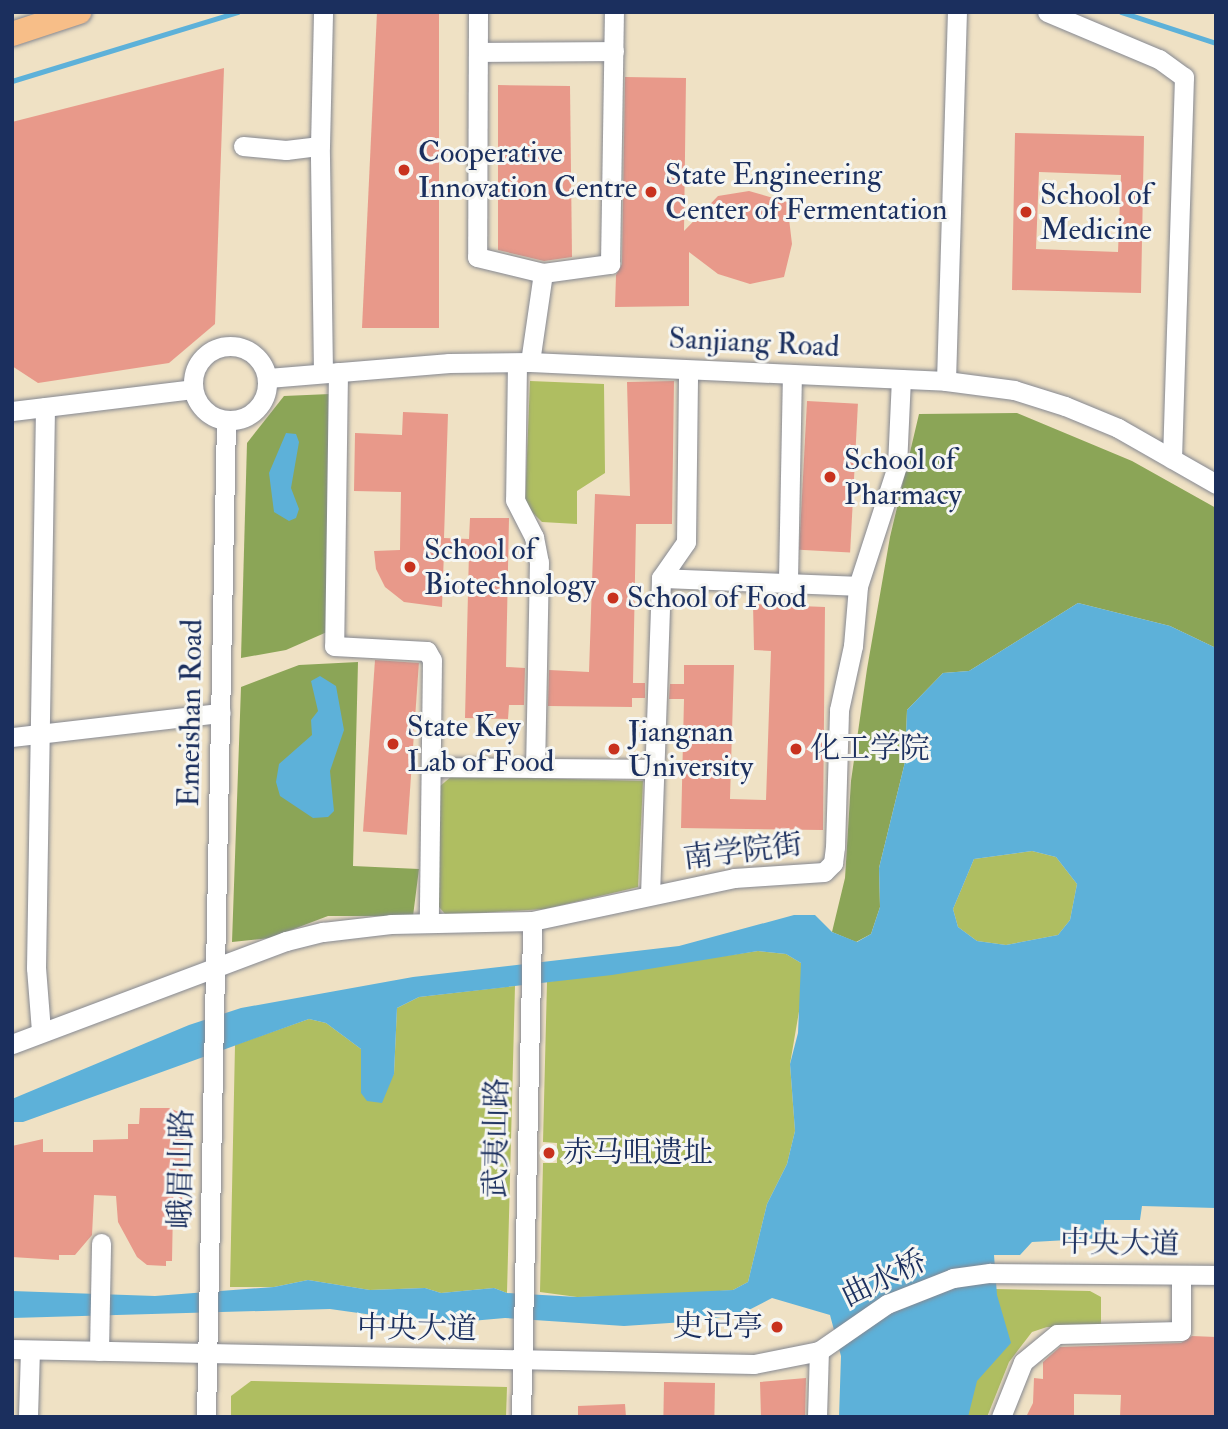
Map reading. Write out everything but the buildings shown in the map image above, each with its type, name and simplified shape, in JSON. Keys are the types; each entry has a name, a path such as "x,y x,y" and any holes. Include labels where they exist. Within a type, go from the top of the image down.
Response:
{"main road":[{"path":"12,34 79,12"}],"street":[{"path":"323,12 320,146 330,373 334,646 427,651 432,660 429,923"},
{"path":"478,12 480,52 477,257 543,273 610,264 614,12"},
{"path":"946,382 957,12"},
{"path":"1047,12 1159,60 1184,77 1172,459"},
{"path":"480,52 614,51"},
{"path":"243,146 286,150 320,146"},
{"path":"535,768 539,562 534,537 515,500 524,363 543,273"},
{"path":"225,345 248,350 258,357 268,379 266,395 257,410 243,419 226,421 211,416 193,388 197,365 204,356 225,345"},
{"name":"Sanjiang Road","path":"268,379 330,373 524,363 946,382 1014,390 1065,405 1118,428 1216,484"},
{"path":"650,895 661,578 686,542 688,370"},
{"path":"789,580 792,374"},
{"name":"南学院街","path":"12,1044 41,1031 216,970 286,941 323,932 429,923 532,921 734,878 806,876 824,872 833,863 839,710 853,646 858,586 897,466 901,379"},
{"path":"12,411 193,388"},
{"path":"41,1031 36,968 45,407"},
{"name":"Emeishan Road","path":"216,1007 226,421"},
{"path":"661,578 789,580 858,586"},
{"path":"12,737 221,713"},
{"path":"431,768 654,769"},
{"name":"武夷山路","path":"522,1361 532,921"},
{"name":"峨眉山路","path":"208,1355 216,1007"},
{"path":"99,1351 102,1243"},
{"name":"中央大道","path":"1024,1273 1216,1275"},
{"name":"曲水桥","path":"819,1351 853,1325 917,1290 953,1278 1024,1273"},
{"path":"1001,1417 1023,1362 1057,1334 1181,1331 1181,1275"},
{"path":"21,1350 27,1417"},
{"name":"中央大道","path":"21,1350 754,1364 819,1351"},
{"path":"817,1417 819,1351"},
{"path":"206,1417 208,1355"},
{"path":"521,1417 522,1361"}],"green space":[{"path":"530,381 604,384 605,473 577,491 577,524 542,522 525,505"},
{"path":"330,394 327,632 286,650 241,658 247,443 284,396"},
{"path":"1017,413 1132,461 1216,508 1216,648 1170,626 1078,603 969,671 943,673 907,710 905,762 879,868 880,907 871,934 856,942 832,932 845,878 851,781 867,669 890,537 919,414"},
{"path":"358,662 353,866 419,869 413,916 328,916 270,938 232,942 241,687 299,665"},
{"path":"452,776 643,781 638,887 545,909 446,915 439,907 439,787"},
{"path":"1032,851 1056,857 1077,884 1070,920 1058,935 1006,945 977,941 958,927 953,909 974,859"},
{"path":"758,951 786,954 801,963 802,994 790,1064 795,1131 787,1164 767,1204 748,1282 733,1290 678,1294 577,1297 540,1292 543,1163 557,1163 557,1143 543,1142 547,982"},
{"path":"515,986 507,1293 494,1288 441,1293 425,1288 370,1290 308,1280 274,1287 230,1287 235,1045 309,1019 326,1023 361,1049 361,1093 394,1074 397,1008 419,997"},
{"path":"995,1289 1090,1291 1101,1297 1101,1328 1047,1327 1032,1332 1009,1362 987,1417 964,1417"},
{"path":"251,1381 507,1387 506,1417 231,1417 231,1396"}],"water":[{"path":"286,433 296,434 299,442 291,488 299,509 296,518 289,521 274,512 269,473"},
{"path":"1078,603 1170,626 1216,648 1216,1208 1142,1206 1140,1220 1104,1220 1104,1238 1032,1242 1020,1255 994,1255 997,1295 1011,1343 977,1381 968,1417 839,1417 841,1356 830,1315 772,1298 743,1313 700,1321 624,1326 505,1318 437,1324 330,1309 12,1318 12,1291 155,1296 274,1287 308,1280 370,1290 425,1288 441,1293 494,1288 507,1293 577,1297 733,1290 748,1282 767,1204 787,1164 795,1131 790,1064 798,1033 801,963 786,954 758,951 612,975 419,997 397,1008 394,1074 382,1103 367,1101 361,1093 361,1049 326,1023 309,1019 23,1122 12,1122 12,1099 189,1025 241,1008 413,977 679,946 794,915 815,915 832,932 857,942 871,934 880,907 879,868 905,762 907,710 943,673 969,671","holes":["1032,851 1056,857 1077,884 1070,920 1058,935 1006,945 977,941 958,927 953,909 974,859"]},
{"path":"320,676 336,686 344,730 330,771 334,811 328,817 313,818 280,796 276,782 279,764 312,735 311,720 318,711 311,681"}],"waterway":[{"path":"12,81 238,12"},
{"path":"1121,12 1216,43"}],"place":[{"name":"Cooperative Innovation Centre","path":"404,170"},
{"name":"State Engineering Center of Fermentation","path":"651,192"},
{"name":"School of Medicine","path":"1026,212"},
{"name":"School of Pharmacy","path":"830,477"},
{"name":"School of Biotechnology","path":"410,567"},
{"name":"School of Food","path":"613,598"},
{"name":"State Key Lab of Food","path":"393,744"},
{"name":"Jiangnan University","path":"614,749"},
{"name":"化工学院","path":"796,749"},
{"name":"赤马咀遗址","path":"549,1153"},
{"name":"史记亭","path":"777,1327"}]}
